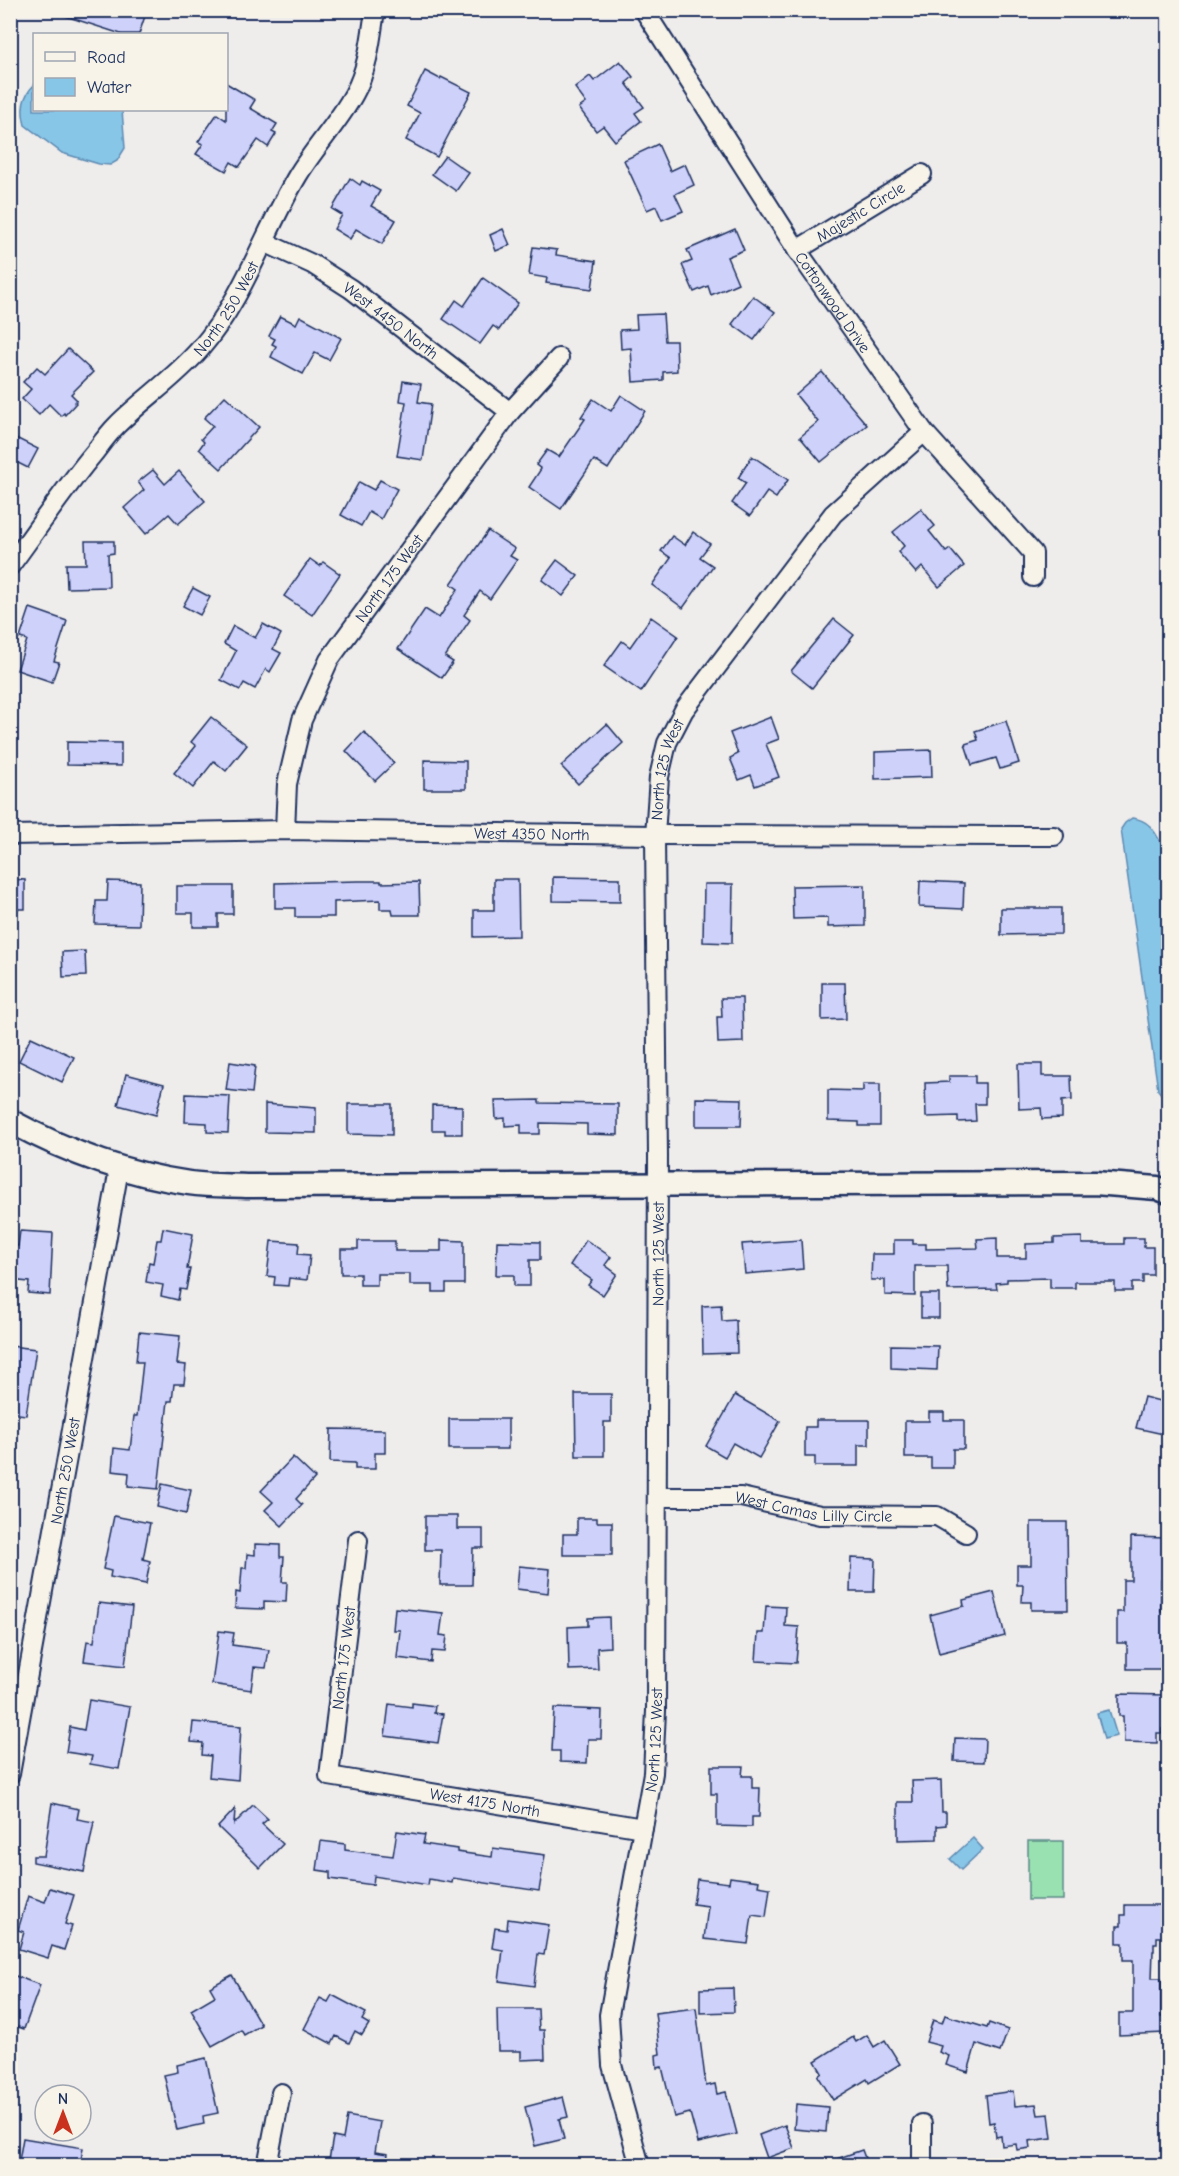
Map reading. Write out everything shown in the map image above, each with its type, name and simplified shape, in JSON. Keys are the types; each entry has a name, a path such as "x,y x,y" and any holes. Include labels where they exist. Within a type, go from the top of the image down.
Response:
{"street":[{"name":"North 250 West","path":"10,566 75,475 117,425 161,388 200,349 232,304 282,202 309,156 340,117 356,91 370,49 375,10"},
{"name":"Cottonwood Drive","path":"645,10 797,250 924,432 1033,552 1033,577"},
{"name":"Majestic Circle","path":"797,250 922,174"},
{"name":"West 4450 North","path":"264,242 312,264 351,289 510,412"},
{"name":"North 175 West","path":"285,830 287,784 302,720 328,660 510,412 559,358"},
{"name":"North 125 West","path":"640,2166 612,2065 609,2015 653,1773 656,1711 655,836 659,777 667,743 684,710 833,514 924,432"},
{"name":"West 4350 North","path":"10,835 285,830 655,836 1054,836"},
{"path":"10,1120 82,1157 120,1169 190,1184 250,1186 1095,1183 1157,1188 1168,1192"},
{"name":"North 250 West","path":"10,1774 16,1723 120,1169"},
{"name":"West Camas Lilly Circle","path":"657,1497 741,1497 820,1515 937,1516 966,1533"},
{"name":"North 175 West","path":"329,1776 358,1540"},
{"name":"West 4175 North","path":"329,1776 643,1827"},
{"path":"267,2166 281,2092"},
{"path":"922,2124 922,2166"}],"green space":[{"path":"1028,1841 1063,1841 1063,1900 1028,1900"}],"water":[{"path":"33,86 33,111 122,111 125,148 117,161 110,165 99,164 62,153 25,125 23,114 27,94"},
{"path":"1132,818 1150,826 1168,855 1168,1103 1158,1090 1121,829"},
{"path":"1109,1710 1117,1736 1104,1739 1097,1713"},
{"path":"973,1838 983,1849 961,1870 950,1859"}],"building":[{"path":"57,10 147,10 139,33 118,33 56,13"},
{"path":"620,61 633,77 626,83 644,107 635,113 641,121 615,141 603,126 596,131 579,108 586,103 575,88 590,76 594,81"},
{"path":"425,71 471,92 437,157 406,140 420,113 407,106"},
{"path":"228,84 255,100 250,108 277,124 272,132 276,134 268,147 258,140 239,167 231,162 226,171 196,154 203,144 198,142 217,114 226,120"},
{"path":"658,144 670,171 685,164 694,185 675,194 683,211 662,220 656,206 647,210 624,160"},
{"path":"445,156 469,173 456,191 432,174"},
{"path":"350,178 360,185 362,181 380,191 371,206 396,220 382,244 356,229 350,239 334,229 342,215 332,209"},
{"path":"503,229 510,245 496,251 490,235"},
{"path":"735,229 744,250 727,257 738,283 711,295 708,286 694,292 682,265 692,261 687,250"},
{"path":"533,247 557,250 556,255 596,261 592,289 546,283 547,278 529,275"},
{"path":"483,278 518,303 499,330 493,326 480,344 443,319 456,300 464,306"},
{"path":"753,296 775,312 754,340 732,324"},
{"path":"663,314 665,341 676,341 677,371 663,372 663,380 633,382 631,348 621,349 620,330 637,329 636,315"},
{"path":"280,316 296,324 300,316 341,338 329,360 315,353 303,374 271,357 276,346 272,344 275,339 269,336"},
{"path":"68,349 93,372 71,394 77,400 65,415 64,413 61,416 49,404 39,415 22,399 31,389 23,382 37,367 45,374"},
{"path":"822,372 867,425 821,462 800,437 818,422 796,395"},
{"path":"403,381 421,384 418,402 431,404 423,460 397,456 406,402 400,401"},
{"path":"621,395 645,411 608,469 594,460 561,509 529,487 541,469 536,465 547,450 559,457 585,419 581,417 593,399 611,411"},
{"path":"225,396 259,427 221,469 199,449 204,442 201,439 213,426 204,418"},
{"path":"10,435 38,449 28,468 10,459"},
{"path":"752,456 788,480 776,498 767,492 750,516 732,503 746,483 738,478"},
{"path":"153,470 165,484 179,471 205,501 178,524 169,514 146,534 124,508 144,490 138,482"},
{"path":"380,480 397,489 381,519 369,512 361,526 341,515 359,482 374,490"},
{"path":"921,509 935,526 929,531 946,552 950,549 964,566 939,587 922,567 916,573 898,552 904,546 893,532"},
{"path":"488,531 515,549 510,556 517,560 490,599 480,591 464,615 470,620 445,657 453,662 442,678 398,649 425,609 439,618 458,589 451,584"},
{"path":"693,532 710,544 700,557 713,566 683,608 652,585 671,558 661,551 672,536 685,545"},
{"path":"85,541 114,541 114,553 108,554 109,587 67,588 66,564 86,564"},
{"path":"310,559 320,566 323,562 340,574 312,615 284,596"},
{"path":"557,560 578,576 563,596 542,580"},
{"path":"193,588 210,597 200,615 183,606"},
{"path":"30,608 67,621 54,661 59,662 52,682 17,670 27,640 20,638"},
{"path":"651,617 678,636 641,692 604,666 622,641 630,647"},
{"path":"834,619 854,635 812,688 791,671"},
{"path":"263,624 281,634 273,649 281,653 270,672 266,669 255,689 244,683 240,690 221,680 236,651 224,644 233,626 255,638"},
{"path":"211,717 247,745 226,771 214,761 193,788 174,773 196,746 191,742"},
{"path":"771,717 779,739 766,744 779,777 755,786 751,775 739,780 730,758 738,754 730,733"},
{"path":"1006,721 1019,763 1000,769 996,758 972,765 965,744 978,740 975,731"},
{"path":"607,724 623,743 578,784 561,766"},
{"path":"364,732 394,763 375,781 346,751"},
{"path":"67,742 121,743 121,766 67,765"},
{"path":"931,750 932,777 875,779 875,752"},
{"path":"424,760 466,761 466,789 424,789"},
{"path":"553,877 620,878 620,902 553,901"},
{"path":"10,879 25,880 25,909 10,909"},
{"path":"494,879 518,879 519,936 474,937 474,910 494,910"},
{"path":"108,881 140,882 139,925 95,924 96,901 107,901"},
{"path":"381,881 381,883 419,882 420,915 393,915 392,909 380,909 380,900 334,902 334,917 295,917 295,908 275,908 275,883"},
{"path":"920,881 964,883 963,909 919,907"},
{"path":"704,884 733,884 732,943 703,942"},
{"path":"865,885 865,926 828,927 828,918 793,919 792,886"},
{"path":"177,886 233,886 233,914 218,914 218,927 193,927 193,913 177,913"},
{"path":"1001,908 1061,908 1061,934 1001,935"},
{"path":"85,951 86,976 63,977 62,952"},
{"path":"822,983 845,983 846,1019 822,1020"},
{"path":"721,998 742,998 743,1042 718,1043 717,1017 722,1017"},
{"path":"31,1037 74,1057 62,1082 19,1061"},
{"path":"230,1062 255,1066 252,1093 226,1090"},
{"path":"1018,1064 1042,1064 1042,1076 1071,1076 1072,1100 1062,1101 1062,1118 1042,1119 1041,1108 1019,1109"},
{"path":"126,1074 164,1084 156,1115 118,1105"},
{"path":"949,1076 975,1076 975,1083 985,1083 985,1104 975,1104 976,1121 958,1122 958,1116 926,1117 925,1083 949,1082"},
{"path":"863,1084 880,1084 880,1126 859,1126 859,1122 828,1121 828,1090 863,1091"},
{"path":"186,1094 230,1096 228,1133 207,1132 207,1123 185,1122"},
{"path":"696,1098 742,1099 741,1126 696,1126"},
{"path":"539,1100 539,1103 618,1104 618,1135 587,1134 587,1124 540,1123 540,1134 521,1134 521,1125 505,1126 505,1118 496,1119 495,1101"},
{"path":"265,1104 316,1108 316,1133 265,1132"},
{"path":"348,1104 392,1104 392,1135 348,1134"},
{"path":"432,1105 462,1106 462,1134 445,1134 445,1130 432,1130"},
{"path":"163,1228 193,1234 186,1290 180,1289 178,1300 161,1296 163,1285 146,1282 149,1262 153,1263 157,1240 161,1240"},
{"path":"20,1231 53,1233 50,1295 28,1293 29,1282 10,1280 10,1245 18,1246"},
{"path":"1082,1237 1082,1244 1124,1244 1124,1238 1144,1238 1144,1247 1153,1247 1153,1275 1143,1275 1143,1283 1132,1283 1132,1291 1115,1291 1115,1282 1075,1282 1075,1288 1050,1288 1050,1278 1007,1279 1007,1282 996,1283 997,1289 948,1290 947,1266 915,1266 915,1296 885,1295 885,1280 871,1280 872,1254 894,1254 894,1240 913,1240 913,1244 926,1244 926,1249 978,1248 977,1239 997,1238 997,1258 1026,1258 1026,1244 1054,1243 1054,1238"},
{"path":"441,1240 464,1241 464,1284 446,1284 446,1292 433,1292 433,1285 410,1285 410,1274 377,1274 377,1285 360,1285 360,1274 341,1274 341,1249 358,1249 358,1241 395,1241 395,1251 441,1251"},
{"path":"586,1240 611,1257 605,1265 617,1274 603,1295 588,1285 592,1280 570,1265"},
{"path":"801,1240 803,1269 745,1274 742,1244"},
{"path":"271,1241 299,1243 298,1254 310,1255 307,1280 289,1278 288,1286 274,1285 275,1277 267,1276"},
{"path":"497,1241 540,1242 540,1260 530,1260 530,1286 514,1286 514,1275 496,1275"},
{"path":"921,1294 939,1294 939,1318 921,1318"},
{"path":"721,1305 722,1321 736,1320 737,1353 703,1354 702,1306"},
{"path":"139,1332 180,1336 177,1364 186,1365 184,1384 174,1384 172,1401 168,1401 158,1489 128,1486 129,1473 112,1471 114,1448 130,1450 134,1416 137,1416 143,1362 136,1362"},
{"path":"891,1345 938,1346 937,1370 891,1368"},
{"path":"10,1346 36,1349 26,1415 10,1413"},
{"path":"575,1394 611,1394 611,1422 604,1422 604,1456 576,1456"},
{"path":"735,1395 780,1421 759,1458 733,1443 725,1457 706,1446"},
{"path":"1144,1397 1168,1403 1168,1435 1136,1428"},
{"path":"929,1412 944,1412 944,1420 964,1420 964,1449 953,1449 953,1468 931,1468 931,1458 905,1458 905,1421 929,1421"},
{"path":"449,1419 508,1419 508,1449 449,1449"},
{"path":"816,1420 869,1420 869,1445 858,1445 858,1466 815,1466 815,1457 805,1457 805,1427 816,1427"},
{"path":"331,1429 385,1430 385,1453 375,1453 375,1469 355,1469 355,1463 330,1462"},
{"path":"293,1457 315,1478 296,1499 302,1505 282,1526 265,1510 273,1502 261,1491"},
{"path":"162,1484 191,1490 186,1514 157,1507"},
{"path":"114,1516 150,1523 143,1559 150,1561 146,1584 110,1577 111,1571 103,1569"},
{"path":"425,1516 457,1516 457,1529 483,1529 483,1548 473,1548 472,1585 440,1585 441,1550 425,1550"},
{"path":"577,1518 597,1518 597,1522 612,1522 612,1555 563,1555 563,1534 577,1534"},
{"path":"1031,1522 1067,1522 1068,1610 1031,1610 1031,1602 1022,1602 1023,1585 1017,1585 1017,1565 1031,1565"},
{"path":"1131,1537 1166,1538 1168,1567 1164,1567 1164,1579 1161,1579 1161,1611 1167,1611 1168,1623 1165,1669 1127,1669 1127,1643 1117,1643 1117,1612 1123,1612 1123,1580 1131,1580"},
{"path":"255,1544 280,1545 280,1557 284,1557 282,1582 287,1582 286,1602 264,1601 264,1609 235,1608 236,1592 240,1593 242,1568 246,1568 247,1554 255,1555"},
{"path":"851,1558 875,1559 874,1592 850,1592"},
{"path":"519,1566 550,1569 548,1593 517,1589"},
{"path":"994,1592 1005,1636 939,1653 930,1615 964,1606 963,1600"},
{"path":"99,1603 132,1607 125,1666 84,1661 87,1641 94,1642"},
{"path":"766,1606 786,1607 785,1626 799,1627 796,1663 756,1661 758,1633 764,1633"},
{"path":"395,1608 443,1613 440,1635 447,1636 445,1652 432,1651 431,1662 397,1658 400,1630 393,1630"},
{"path":"609,1617 610,1647 597,1648 598,1669 569,1670 568,1627 588,1626 588,1618"},
{"path":"219,1631 234,1633 232,1645 269,1650 266,1668 254,1667 251,1690 212,1684"},
{"path":"1119,1694 1165,1695 1165,1702 1168,1702 1168,1717 1165,1717 1162,1733 1157,1733 1157,1743 1124,1742 1123,1716 1119,1716"},
{"path":"89,1700 130,1707 119,1769 90,1764 92,1756 66,1752 70,1727 84,1730"},
{"path":"412,1703 435,1706 434,1713 443,1714 438,1743 385,1736 389,1704 412,1707"},
{"path":"554,1708 602,1710 601,1739 588,1739 587,1763 560,1762 560,1751 552,1751"},
{"path":"193,1722 241,1726 238,1780 209,1777 211,1756 202,1755 203,1743 191,1742"},
{"path":"955,1738 985,1739 984,1762 954,1761"},
{"path":"711,1766 743,1766 742,1776 752,1776 752,1788 760,1788 759,1817 752,1817 752,1827 717,1826 717,1794 711,1794"},
{"path":"941,1780 942,1812 946,1812 946,1825 937,1826 937,1839 898,1840 898,1802 913,1802 912,1781"},
{"path":"52,1803 79,1809 77,1819 94,1822 84,1872 33,1862 33,1856 44,1856"},
{"path":"253,1805 268,1819 262,1824 283,1844 260,1868 218,1827 235,1809 234,1824"},
{"path":"397,1831 425,1835 423,1844 457,1849 457,1852 492,1857 493,1848 545,1855 539,1891 453,1878 452,1883 429,1879 428,1885 374,1876 373,1885 330,1879 330,1872 317,1870 321,1841 345,1844 345,1850 393,1856"},
{"path":"730,1877 759,1881 758,1886 770,1888 766,1917 752,1915 748,1944 704,1939 708,1906 693,1904 697,1879 729,1883"},
{"path":"50,1888 74,1895 65,1924 72,1926 64,1950 52,1946 48,1958 19,1949 24,1932 18,1930 28,1896 45,1902"},
{"path":"1125,1905 1161,1905 1161,1916 1167,1916 1167,1937 1157,1937 1157,1944 1154,1944 1152,1978 1161,1978 1161,2017 1165,2017 1165,2033 1119,2035 1119,2013 1133,2013 1133,1960 1123,1960 1123,1943 1117,1943 1117,1926 1121,1926 1121,1915 1125,1915"},
{"path":"508,1919 549,1925 544,1955 538,1954 534,1986 499,1981 503,1950 492,1948 495,1928 507,1930"},
{"path":"10,1974 40,1985 24,2029 10,2024"},
{"path":"232,1975 261,2025 244,2035 241,2030 212,2046 191,2010 215,1996 210,1987"},
{"path":"733,1988 734,2012 700,2013 700,1989"},
{"path":"332,1995 366,2013 362,2020 369,2024 362,2035 355,2031 349,2043 336,2036 332,2044 304,2029 320,1998 328,2002"},
{"path":"696,2008 706,2086 715,2084 717,2094 726,2092 737,2134 698,2143 690,2113 674,2117 662,2067 657,2068 656,2055 660,2054 655,2013"},
{"path":"497,2009 538,2009 539,2030 544,2030 545,2059 521,2060 521,2051 498,2051"},
{"path":"945,2015 987,2028 989,2023 1008,2030 1000,2052 976,2044 968,2072 946,2065 949,2056 939,2052 941,2046 926,2042 933,2020 942,2023"},
{"path":"867,2035 874,2047 885,2040 900,2064 869,2083 867,2079 833,2100 818,2076 822,2073 815,2061 853,2037 856,2042"},
{"path":"206,2058 218,2113 203,2116 204,2124 177,2130 164,2075 178,2072 177,2065"},
{"path":"1013,2091 1015,2106 1036,2104 1038,2115 1049,2114 1052,2138 1029,2141 1030,2148 1017,2150 1016,2144 1002,2146 1001,2136 996,2137 994,2122 989,2123 986,2095"},
{"path":"563,2097 568,2117 559,2119 564,2139 535,2146 525,2107"},
{"path":"796,2104 828,2107 826,2132 794,2129"},
{"path":"347,2116 380,2122 375,2152 388,2154 386,2166 328,2166 333,2137 343,2139"},
{"path":"785,2125 794,2148 767,2158 759,2135"},
{"path":"23,2138 33,2140 33,2143 53,2143 83,2148 80,2166 18,2166"},
{"path":"862,2150 868,2166 823,2166 822,2164"}]}
